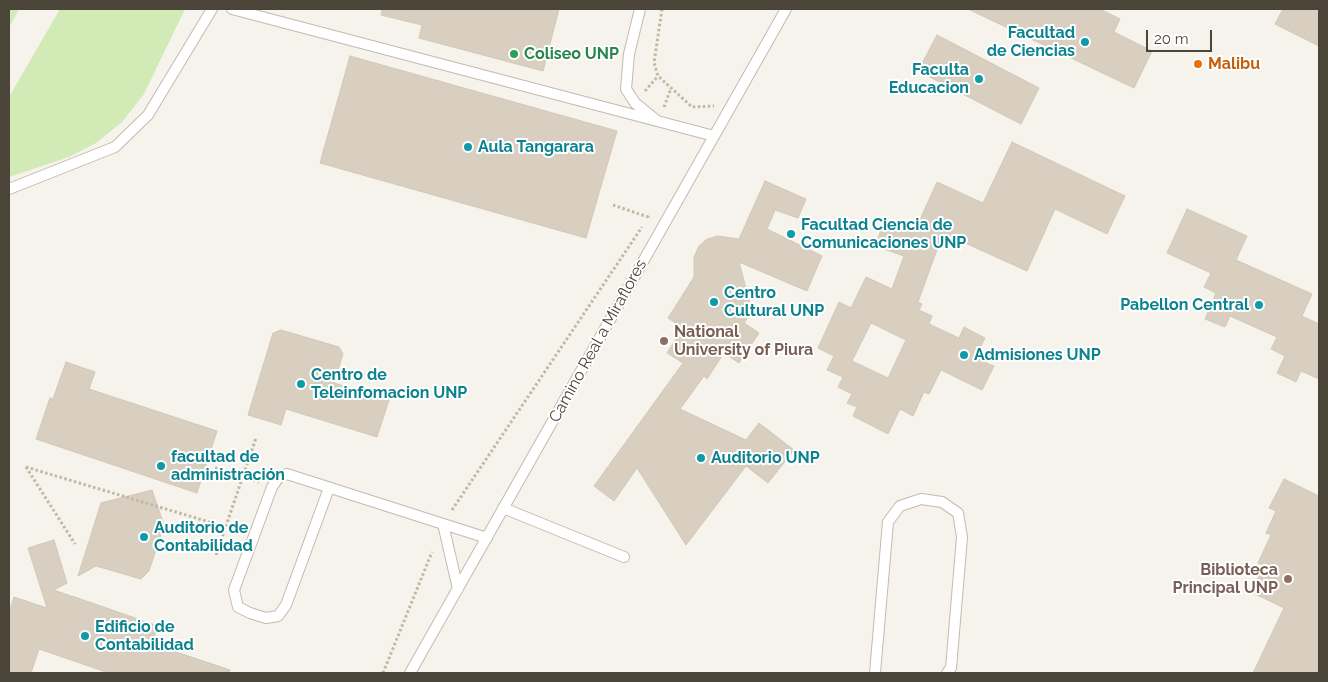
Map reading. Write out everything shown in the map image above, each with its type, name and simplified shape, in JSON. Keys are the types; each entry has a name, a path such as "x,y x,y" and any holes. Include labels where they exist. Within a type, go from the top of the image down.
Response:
{"lane":[{"path":"9,189 115,147 148,115 212,9"},
{"path":"232,9 714,136"},
{"path":"640,9 628,54 626,89 635,102 659,122"},
{"name":"Camino Real a Miraflores","path":"410,673 786,9"},
{"path":"329,488 286,605 278,616 266,618 238,607 234,590 272,487 278,477 287,474 487,538"},
{"path":"874,673 888,522 900,506 920,499 942,502 958,514 962,536 951,668 947,673"},
{"path":"503,508 624,557"},
{"path":"443,524 458,589"}],"path":[{"path":"662,9 654,63 658,76 692,107 721,106"},
{"path":"443,524 648,218 613,205"},
{"path":"216,555 256,438"},
{"path":"75,544 26,467 226,526"},
{"path":"214,468 272,487"},
{"path":"383,673 432,551"}],"green space":[{"path":"9,9 19,9 9,28"},
{"path":"60,9 185,9 144,94 122,122 96,143 69,157 9,177 9,97"}],"building":[{"name":"Coliseo UNP","path":"382,9 559,9 543,71 419,38 422,25 381,15"},
{"name":"Facultad de Ciencias","path":"968,9 1100,9 1120,19 1114,32 1152,51 1134,88"},
{"path":"1283,9 1319,9 1319,46 1275,24"},
{"name":"Faculta Educacion","path":"937,35 1039,88 1021,124 918,71"},
{"name":"Aula Tangarara","path":"350,56 617,131 586,238 320,163"},
{"path":"1012,142 1125,196 1107,234 1055,209 1027,271 943,233 918,302 922,304 919,310 932,316 929,324 959,338 964,327 985,338 979,350 990,355 986,363 994,366 982,390 941,370 929,394 924,392 913,416 900,409 888,434 853,416 857,407 847,403 852,394 838,387 843,377 827,370 834,356 818,348 839,302 851,308 866,277 892,289 904,256 875,246 884,222 914,233 937,182 983,203","holes":["871,323 906,340 888,378 852,361"]},
{"path":"765,181 806,199 798,218 775,210 767,229 822,256 807,291 739,262 752,311 744,323 759,333 739,363 724,353 707,379 704,376 680,409 746,440 759,423 794,450 768,483 746,466 686,545 637,468 614,501 594,486 683,363 667,353 683,328 668,318 694,277 694,257 699,246 707,239 718,236 739,239"},
{"name":"Pabellon Central","path":"1187,209 1247,236 1236,260 1312,294 1302,316 1319,324 1319,379 1301,371 1296,382 1277,373 1285,356 1271,349 1277,337 1230,316 1225,327 1205,319 1216,293 1204,287 1211,273 1167,253"},
{"name":"Centro de Teleinfomacion UNP","path":"281,330 339,347 343,354 334,383 389,400 377,437 286,409 281,425 248,415 273,333"},
{"name":"facultad de administración","path":"66,362 95,372 89,389 217,431 197,493 36,439 50,398 53,399"},
{"name":"Biblioteca Principal UNP","path":"1284,479 1319,496 1319,673 1253,673 1284,608 1251,592 1264,566 1258,563 1271,535 1266,533 1276,511 1269,508"},
{"name":"Auditorio de Contabilidad","path":"152,490 164,525 149,571 141,579 96,566 78,576 101,503"},
{"name":"Edificio de Contabilidad","path":"54,540 67,583 54,590 71,596 71,598 72,596 158,626 152,644 230,670 229,673 109,673 39,649 31,673 9,673 9,613 14,597 47,608 28,548"}],"place":[{"name":"Facultad de Ciencias","path":"1085,42"},
{"name":"Coliseo UNP","path":"514,54"},
{"name":"Malibu","path":"1198,64"},
{"name":"Faculta Educacion","path":"979,79"},
{"name":"Aula Tangarara","path":"468,147"},
{"name":"Facultad Ciencia de Comunicaciones UNP","path":"791,234"},
{"name":"Centro Cultural UNP","path":"714,302"},
{"name":"Pabellon Central","path":"1259,305"},
{"name":"National University of Piura","path":"664,341"},
{"name":"Admisiones UNP","path":"964,355"},
{"name":"Centro de Teleinfomacion UNP","path":"301,384"},
{"name":"Auditorio UNP","path":"701,458"},
{"name":"facultad de administración","path":"161,466"},
{"name":"Auditorio de Contabilidad","path":"144,537"},
{"name":"Biblioteca Principal UNP","path":"1288,579"},
{"name":"Edificio de Contabilidad","path":"85,636"}]}
